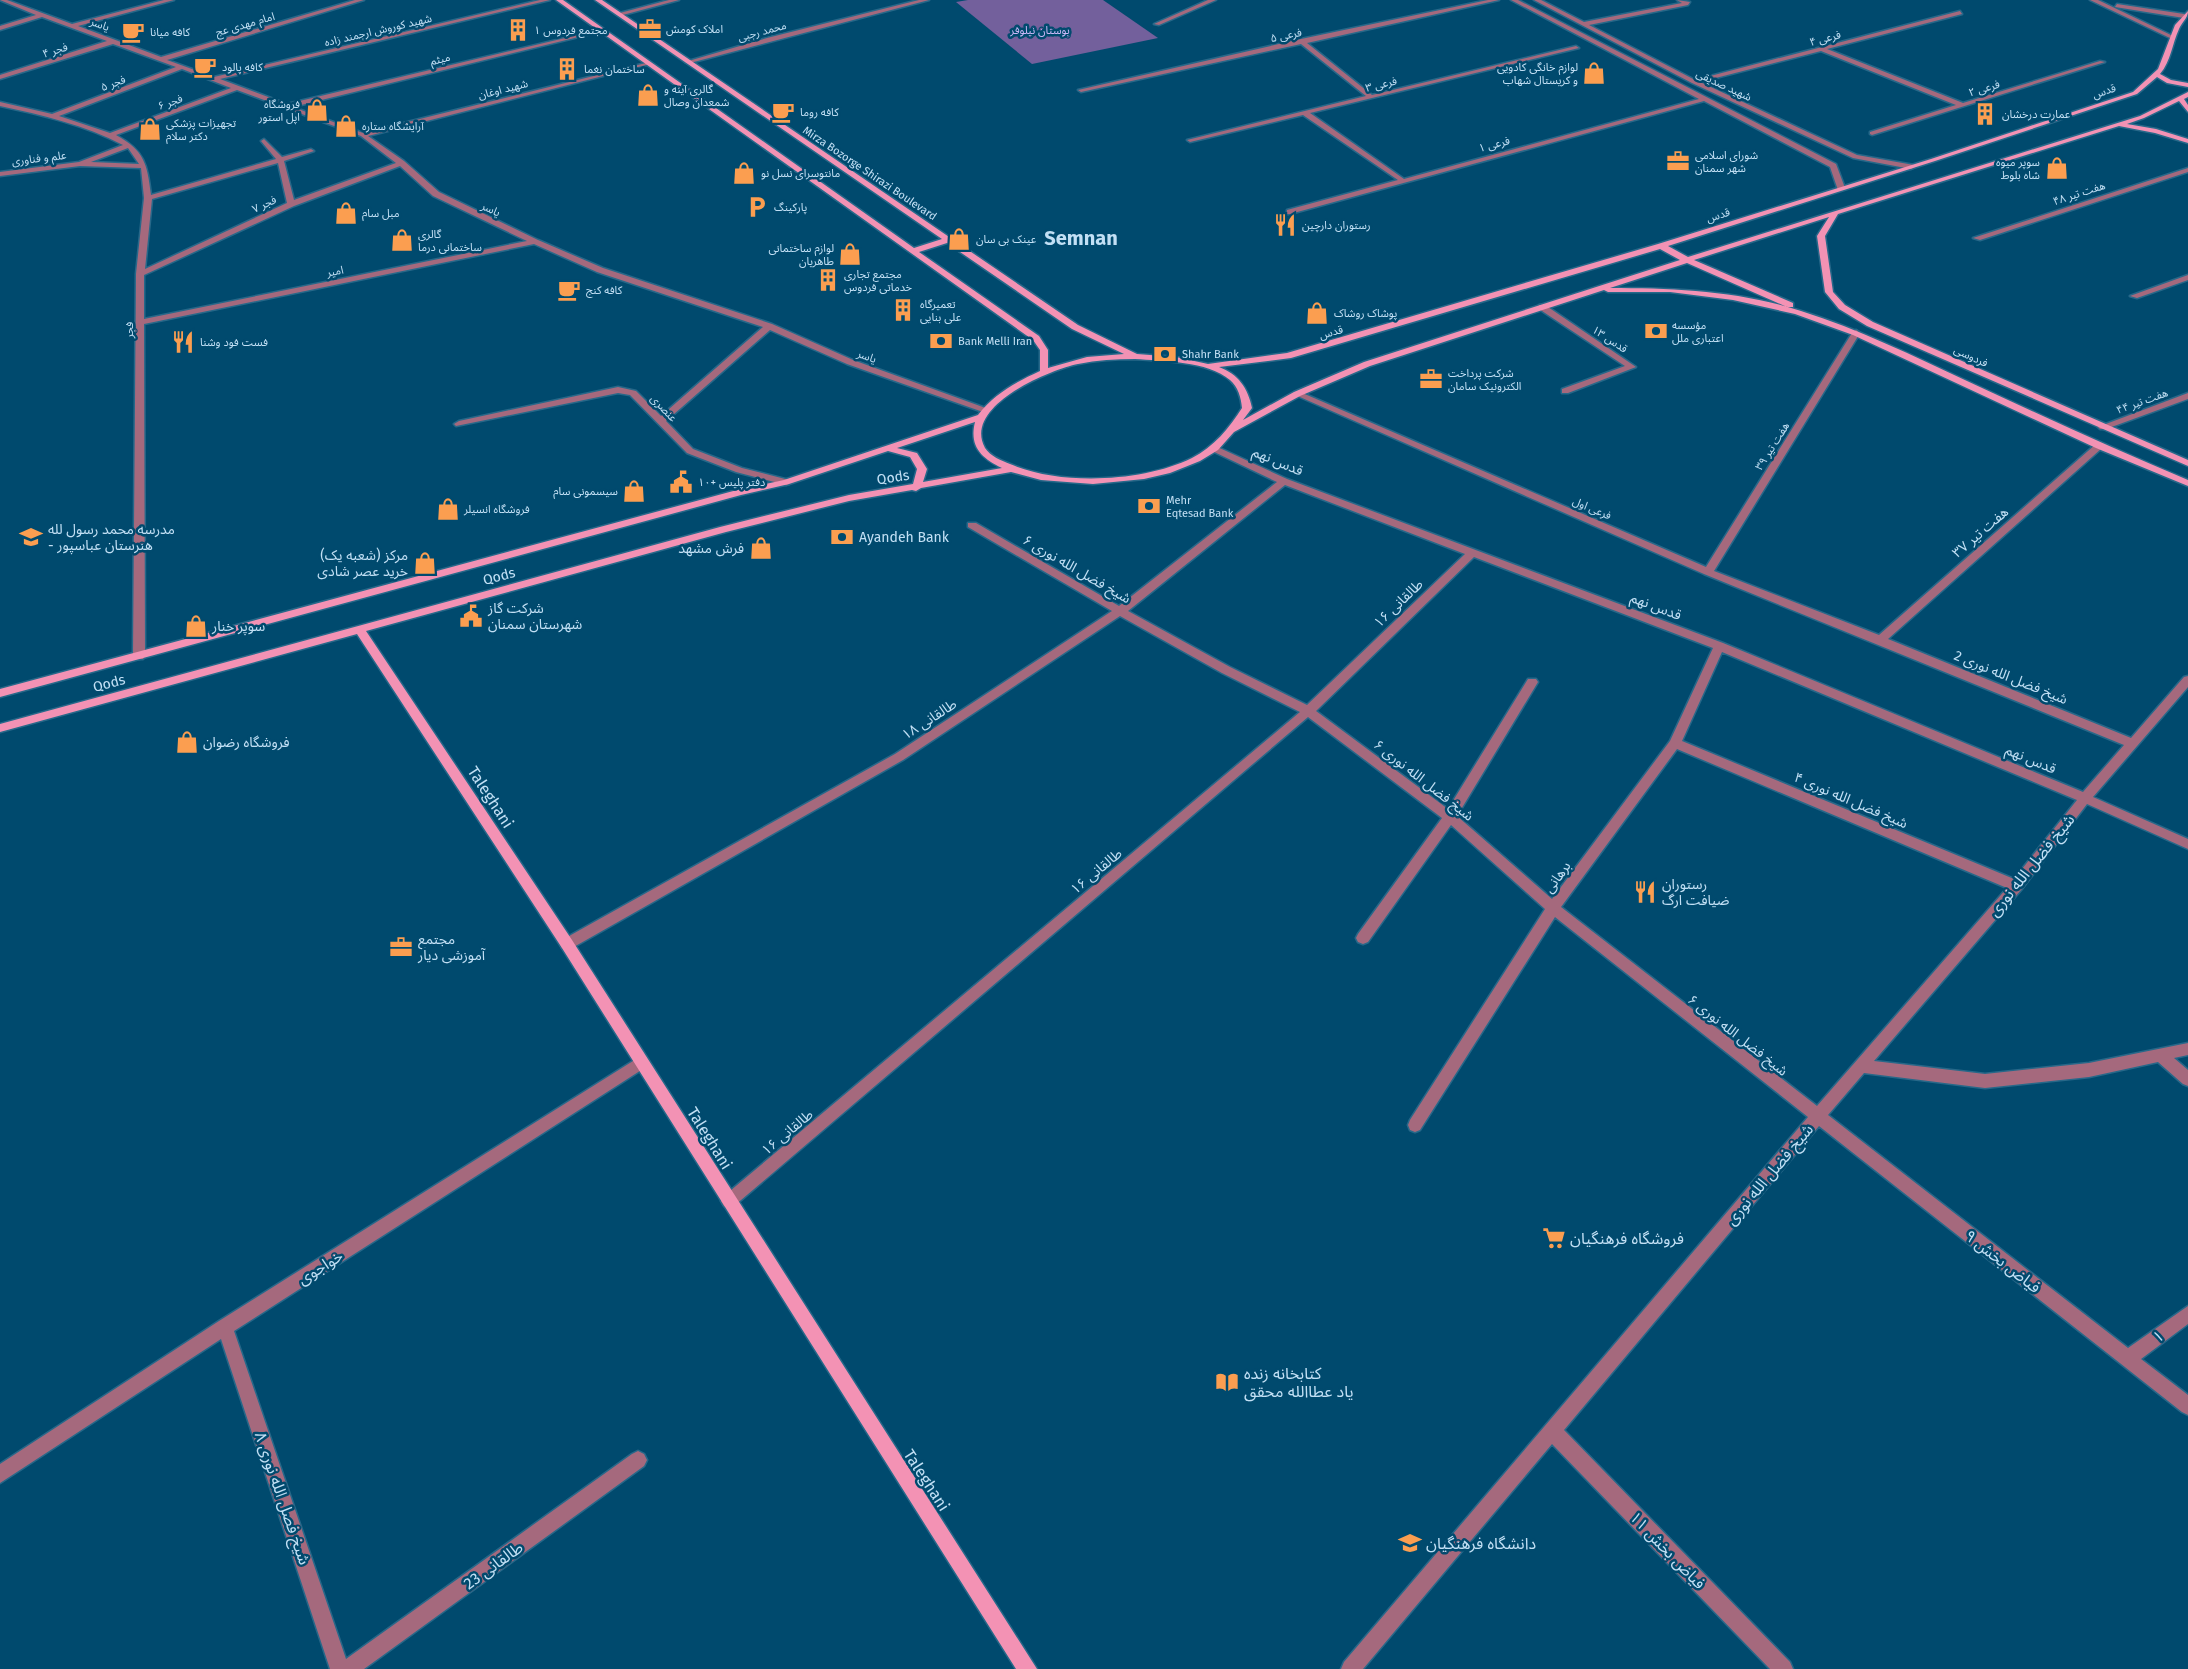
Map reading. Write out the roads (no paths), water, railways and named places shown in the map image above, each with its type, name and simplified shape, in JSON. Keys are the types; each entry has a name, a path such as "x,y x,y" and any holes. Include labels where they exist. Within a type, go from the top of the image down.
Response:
{"main road":[{"path":"559,0 1036,338 1044,350 1044,371"},
{"name":"Mirza Bozorge Shirazi Boulevard","path":"598,0 1075,327 1134,356"},
{"name":"قدس","path":"1209,366 1288,356 1661,246 1911,167 2135,93 2156,74 2167,55 2172,37 2187,14"},
{"path":"2156,74 2169,82 2188,85"},
{"path":"983,414 977,433 981,449 994,460 1010,469 1052,478 1091,481 1126,479 1160,473 1189,463 1213,448 1233,430 1297,394 1367,364 1835,212 2118,125 2142,117 2184,96 2188,110"},
{"path":"2118,125 2156,131 2188,141"},
{"name":"فردوسی","path":"1835,212 1821,236 1829,292 1842,307 1870,324 2188,464"},
{"path":"914,251 948,240"},
{"path":"1661,246 1688,260 1856,333 2099,446 2188,484"},
{"path":"1595,290 1670,290 1733,298 1797,312 1856,333"},
{"path":"1134,356 1169,359 1209,366 1240,384 1247,408 1233,430"},
{"name":"Qods","path":"0,693 740,492 786,482 889,449 983,414 996,401 1044,371 1072,362 1103,357 1134,356"},
{"path":"889,449 914,455 922,469 916,488"},
{"name":"Qods","path":"0,728 724,529 849,498 916,488 1010,469"},
{"name":"Taleghani","path":"359,629 567,944 1027,1669"}],"street":[{"name":"یاسر","path":"2,0 162,58 180,68 363,135 401,163 436,194 535,242 600,270 769,326 850,362 983,414"},
{"path":"73,26 171,0"},
{"name":"امام مهدی عج","path":"162,58 362,0"},
{"name":"شهید کوروش ارجمند زاده","path":"213,79 547,0"},
{"path":"618,14 676,0"},
{"name":"محمد رجبی","path":"688,62 926,0"},
{"path":"1157,24 1213,0"},
{"name":"فرعی ۵","path":"1081,90 1496,0"},
{"name":"شهید صدیقی","path":"1514,0 1833,166 1840,188"},
{"name":"شهید صدیقی","path":"1537,0 1694,82 1855,157 1911,167"},
{"path":"1584,24 1688,3 1680,0"},
{"path":"2093,0 2172,37"},
{"path":"0,9 14,5"},
{"path":"2105,5 2187,14"},
{"name":"فرعی ۴","path":"1694,82 1960,13"},
{"path":"0,28 42,15"},
{"name":"میثم","path":"284,106 601,30"},
{"name":"فجر ۴","path":"0,77 115,41"},
{"path":"1301,41 1372,97"},
{"name":"فرعی ۳","path":"1190,140 1576,48"},
{"path":"1821,49 1962,105"},
{"name":"فرعی ۲","path":"1872,133 2102,62"},
{"name":"شهید اوغان","path":"363,135 648,63"},
{"name":"فجر ۵","path":"53,116 180,68"},
{"name":"فجر ۶","path":"110,135 237,88"},
{"name":"فرعی ۱","path":"1290,212 1705,99"},
{"name":"فجر","path":"0,104 53,116 110,135 129,145 144,166 148,198 140,274 139,656"},
{"path":"1305,113 1403,181"},
{"path":"1778,137 1797,130"},
{"path":"264,141 281,162 291,204"},
{"path":"80,164 129,145"},
{"path":"148,198 281,162 311,151"},
{"name":"فجر ۷","path":"140,274 291,204 401,163"},
{"path":"80,164 144,166"},
{"name":"علم و فناوری","path":"0,174 80,164"},
{"name":"هفت تیر ۴۸","path":"1977,238 2188,170"},
{"name":"امیر","path":"140,322 535,242"},
{"path":"2134,296 2188,277"},
{"name":"قدس ۱۳","path":"1542,307 1632,367 1565,391"},
{"path":"661,421 769,326"},
{"name":"هفت تیر ۳۹","path":"1708,572 1856,333"},
{"name":"عنصری","path":"459,424 618,390 634,393 690,452 739,470 786,482"},
{"name":"فرعی اول","path":"1297,394 1708,572 1880,640"},
{"name":"هفت تیر ۴۴","path":"2103,427 2188,396"},
{"name":"هفت تیر ۳۷","path":"1880,640 2099,446"},
{"name":"قدس نهم","path":"1213,448 1284,481 1719,646 2182,838 2188,844"},
{"name":"طالقانی ۱۸","path":"567,944 899,757 1120,611 1284,481"},
{"name":"شیخ فضل الله نوری ۶","path":"972,525 1226,670 1308,710 1450,817 1553,908 1818,1116"},
{"name":"طالقانی ۱۶","path":"729,1201 1308,710 1472,552"},
{"name":"شیخ فضل الله نوری 2","path":"1880,640 2131,743"},
{"name":"برهانی","path":"1414,1126 1553,908 1675,742 1719,646"},
{"name":"شیخ فضل الله نوری","path":"1352,1669 1860,1066 2016,886 2131,743 2188,680"},
{"path":"1364,938 1450,817 1532,682"},
{"name":"شیخ فضل الله نوری ۴","path":"1675,742 2016,886"},
{"path":"1860,1066 1985,1081 2089,1070 2188,1049"},
{"path":"2160,1055 2188,1079"},
{"name":"خواجوی","path":"0,1474 225,1327 641,1062"},
{"name":"فیاض بخش ۹","path":"1818,1116 2188,1406"},
{"name":"۱","path":"2127,1359 2188,1314"},
{"name":"شیخ فصل الله نوری ۸","path":"225,1327 340,1669"},
{"name":"فیاض بخش ۱۱","path":"1552,1431 1784,1669"},
{"name":"طالقانی 23","path":"348,1669 638,1460"}],"place":[{"name":"املاک کومش","path":"650,29"},
{"name":"مجتمع فردوس ۱","path":"518,30"},
{"name":"کافه میانا","path":"133,32"},
{"name":"کافه پالود","path":"205,67"},
{"name":"ساختمان نغما","path":"567,69"},
{"name":"لوازم خانگی کادویی و کریستال شهاب","path":"1594,73"},
{"name":"گالری آینه و شمعدان وصال","path":"648,95"},
{"name":"فروشگاه اپل استور","path":"317,110"},
{"name":"کافه روما","path":"783,112"},
{"name":"عمارت درخشان","path":"1985,114"},
{"name":"آرایشگاه ستاره","path":"346,126"},
{"name":"تجهیزات پزشکی دکتر سلام","path":"150,129"},
{"name":"شورای اسلامی شهر سمنان","path":"1678,161"},
{"name":"سوپر میوه شاه بلوط","path":"2057,168"},
{"name":"مانتوسرای نسل نو","path":"744,173"},
{"name":"پارکینگ","path":"757,207"},
{"name":"مبل سام","path":"346,213"},
{"name":"رستوران دارچین","path":"1285,225"},
{"name":"عینک بی سان","path":"959,239"},
{"name":"گالری ساختمانی درما","path":"402,240"},
{"name":"لوازم ساختمانی طاهریان","path":"850,254"},
{"name":"مجتمع تجاری خدماتی فردوس","path":"828,280"},
{"name":"کافه کنج","path":"569,290"},
{"name":"تعمیرگاه علی بنایی","path":"903,310"},
{"name":"پوشاک روشاک","path":"1317,313"},
{"name":"مؤسسه اعتباری ملل","path":"1656,331"},
{"name":"Bank Melli Iran","path":"941,341"},
{"name":"فست فود وشنا","path":"183,342"},
{"name":"Shahr Bank","path":"1165,354"},
{"name":"شرکت پرداخت الکترونیک سامان","path":"1431,379"},
{"name":"دفتر پلیس +۱۰","path":"681,482"},
{"name":"سیسمونی سام","path":"634,491"},
{"name":"Mehr Eqtesad Bank","path":"1149,506"},
{"name":"فروشگاه انسیلر","path":"448,509"},
{"name":"مدرسه محمد رسول لله - هنرستان عباسپور","path":"31,537"},
{"name":"Ayandeh Bank","path":"842,537"},
{"name":"فرش مشهد","path":"761,548"},
{"name":"(شعبه یک) مرکز خرید عصر شادی","path":"425,563"},
{"name":"شرکت گاز شهرستان سمنان","path":"471,616"},
{"name":"سوپر خنار","path":"196,626"},
{"name":"فروشگاه رضوان","path":"187,742"},
{"name":"رستوران ضیافت ارگ","path":"1645,892"},
{"name":"مجتمع آموزشی دیار","path":"401,947"},
{"name":"فروشگاه فرهنگیان","path":"1554,1238"},
{"name":"کتابخانه زنده یاد عطاالله محقق","path":"1227,1382"},
{"name":"دانشگاه فرهنگیان","path":"1410,1543"}],"district":[{"name":"Semnan","path":"1081,238"}],"park label":[{"name":"بوستان نیلوفر","path":"1040,30"}]}
